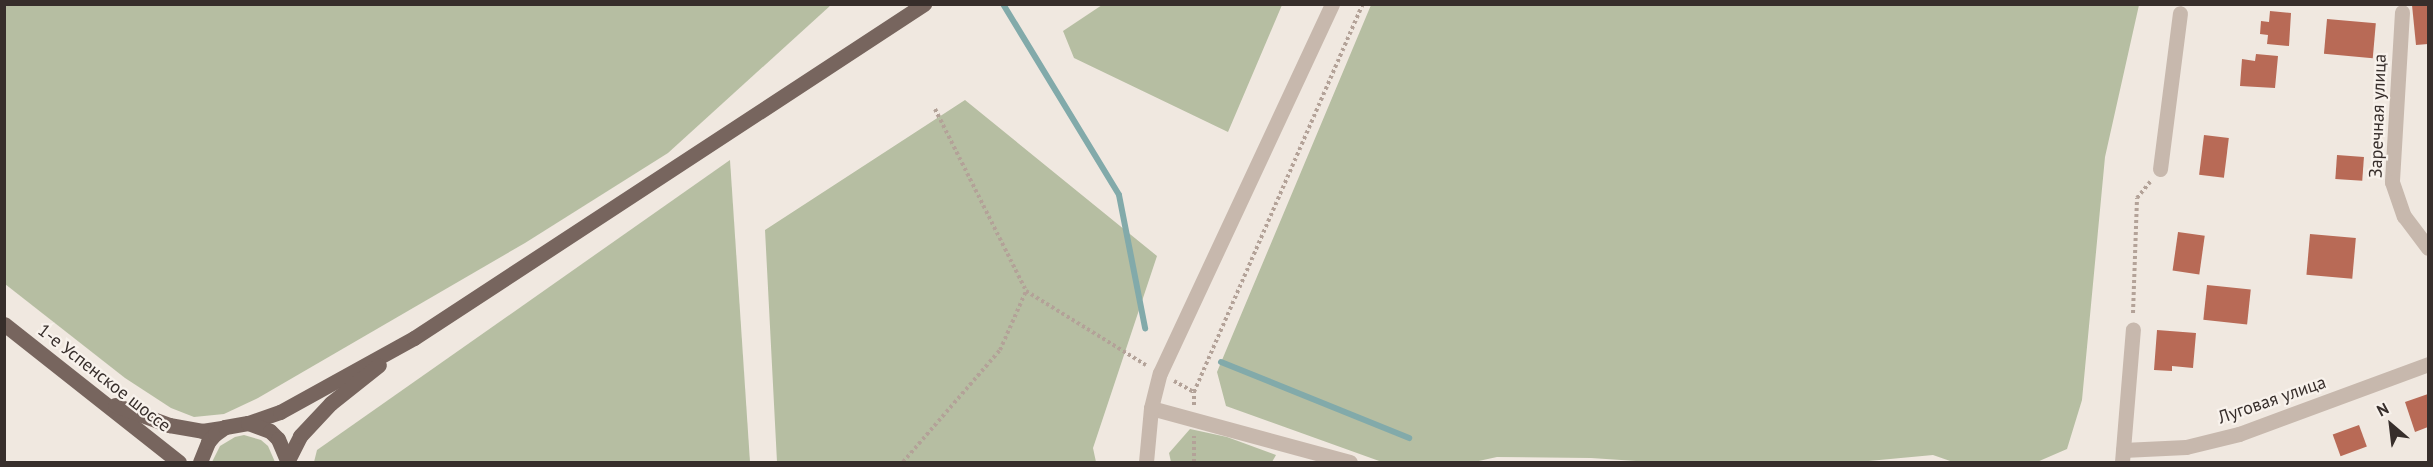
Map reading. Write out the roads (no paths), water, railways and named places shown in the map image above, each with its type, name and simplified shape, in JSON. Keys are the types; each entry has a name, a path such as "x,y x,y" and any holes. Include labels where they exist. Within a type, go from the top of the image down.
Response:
{"main road":[{"path":"104,401 169,425 202,431 248,423 280,412 414,338 924,4"},
{"name":"1-е Успенское шоссе","path":"4,324 179,462"},
{"path":"288,461 300,436 330,403 414,338"},
{"path":"248,423 270,431 278,439 288,461"},
{"path":"200,462 208,442 225,427"}],"street":[{"path":"1146,462 1151,408 1160,373 1332,4"},
{"name":"Заречная улица","path":"2402,12 2392,182 2404,216 2428,248"},
{"path":"2160,169 2180,13"},
{"path":"2122,456 2133,329"},
{"name":"Луговая улица","path":"2122,456 2186,447 2239,434 2428,364"},
{"path":"1151,408 1350,462"}],"waterway":[{"path":"1003,4 1119,195 1145,328"},
{"path":"1221,362 1409,438"}]}
